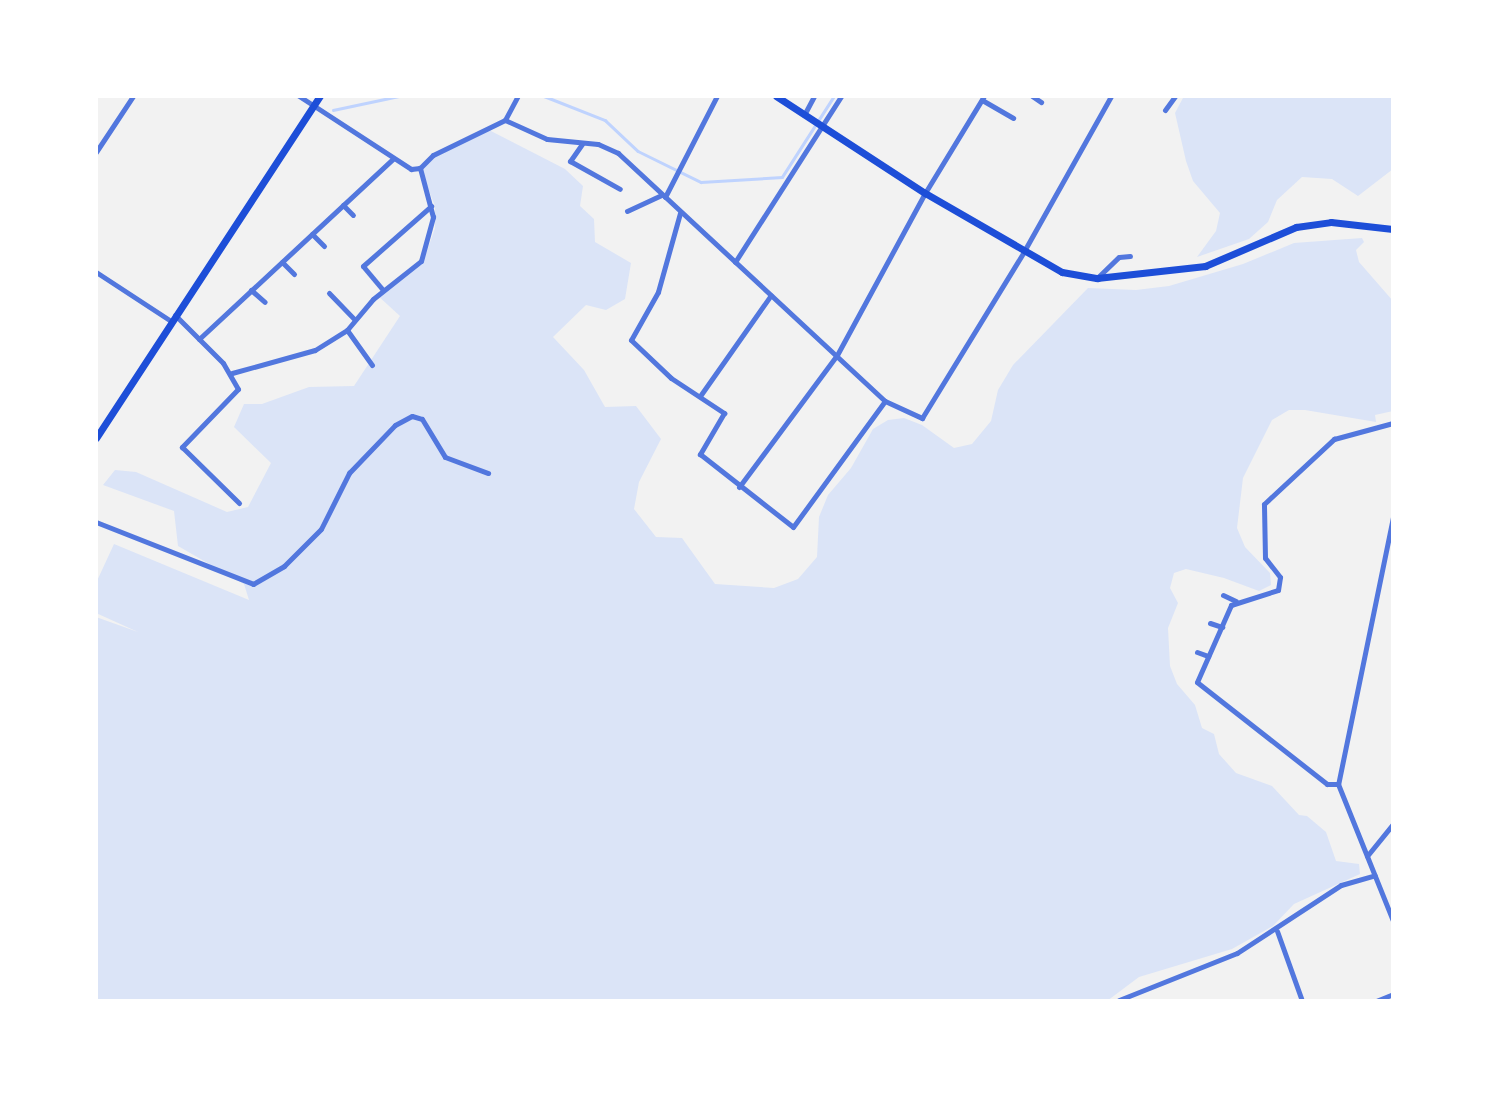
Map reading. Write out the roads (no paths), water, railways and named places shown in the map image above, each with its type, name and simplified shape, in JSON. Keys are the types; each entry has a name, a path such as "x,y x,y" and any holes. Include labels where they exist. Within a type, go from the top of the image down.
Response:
{"main road":[{"path":"96,438 320,96"},
{"path":"776,96 925,193 1023,253 1062,272 1097,278 1205,266 1296,227 1331,222 1393,229"}],"street":[{"path":"96,152 133,96"},
{"path":"299,96 393,159 420,168"},
{"path":"420,168 433,155 505,120 518,96"},
{"path":"627,211 663,196 718,96"},
{"path":"804,115 814,96"},
{"path":"735,262 841,96"},
{"path":"1032,96 1041,102"},
{"path":"505,120 547,139 598,144 618,153 885,401 922,418 1023,253 1111,96"},
{"path":"1165,110 1175,96"},
{"path":"739,486 837,355 925,193 983,98 1013,118"},
{"path":"582,144 570,161 620,189"},
{"path":"199,339 393,159"},
{"path":"232,373 315,350 346,330 383,290 421,261 433,218 420,168"},
{"path":"343,205 353,215"},
{"path":"383,290 363,266 430,206"},
{"path":"680,213 658,292 631,340 671,377 724,413 699,454 793,527 885,401"},
{"path":"312,234 324,246"},
{"path":"1097,278 1119,257 1130,256"},
{"path":"282,262 294,274"},
{"path":"96,272 173,318 199,339 232,373 239,389 182,447 239,503"},
{"path":"251,290 265,302"},
{"path":"329,293 355,320"},
{"path":"700,396 771,295"},
{"path":"346,330 372,365"},
{"path":"96,522 253,584 284,566 321,529 349,473 395,425 412,416 422,419 445,457 488,473"},
{"path":"1223,595 1236,601 1266,596 1278,590 1280,583 1265,558 1264,504 1334,439 1393,423"},
{"path":"1393,517 1338,784 1393,921"},
{"path":"1236,601 1208,656 1198,687 1327,784 1338,784"},
{"path":"1210,622 1222,627"},
{"path":"1197,652 1208,656"},
{"path":"1367,856 1393,824"},
{"path":"1119,1000 1185,972 1216,963 1277,930 1340,885 1375,876"},
{"path":"1277,930 1302,1001"},
{"path":"1376,1001 1393,994"}],"waterway":[{"path":"333,110 399,96"},
{"path":"544,96 605,120 638,151 701,182 782,177 834,96"}]}
